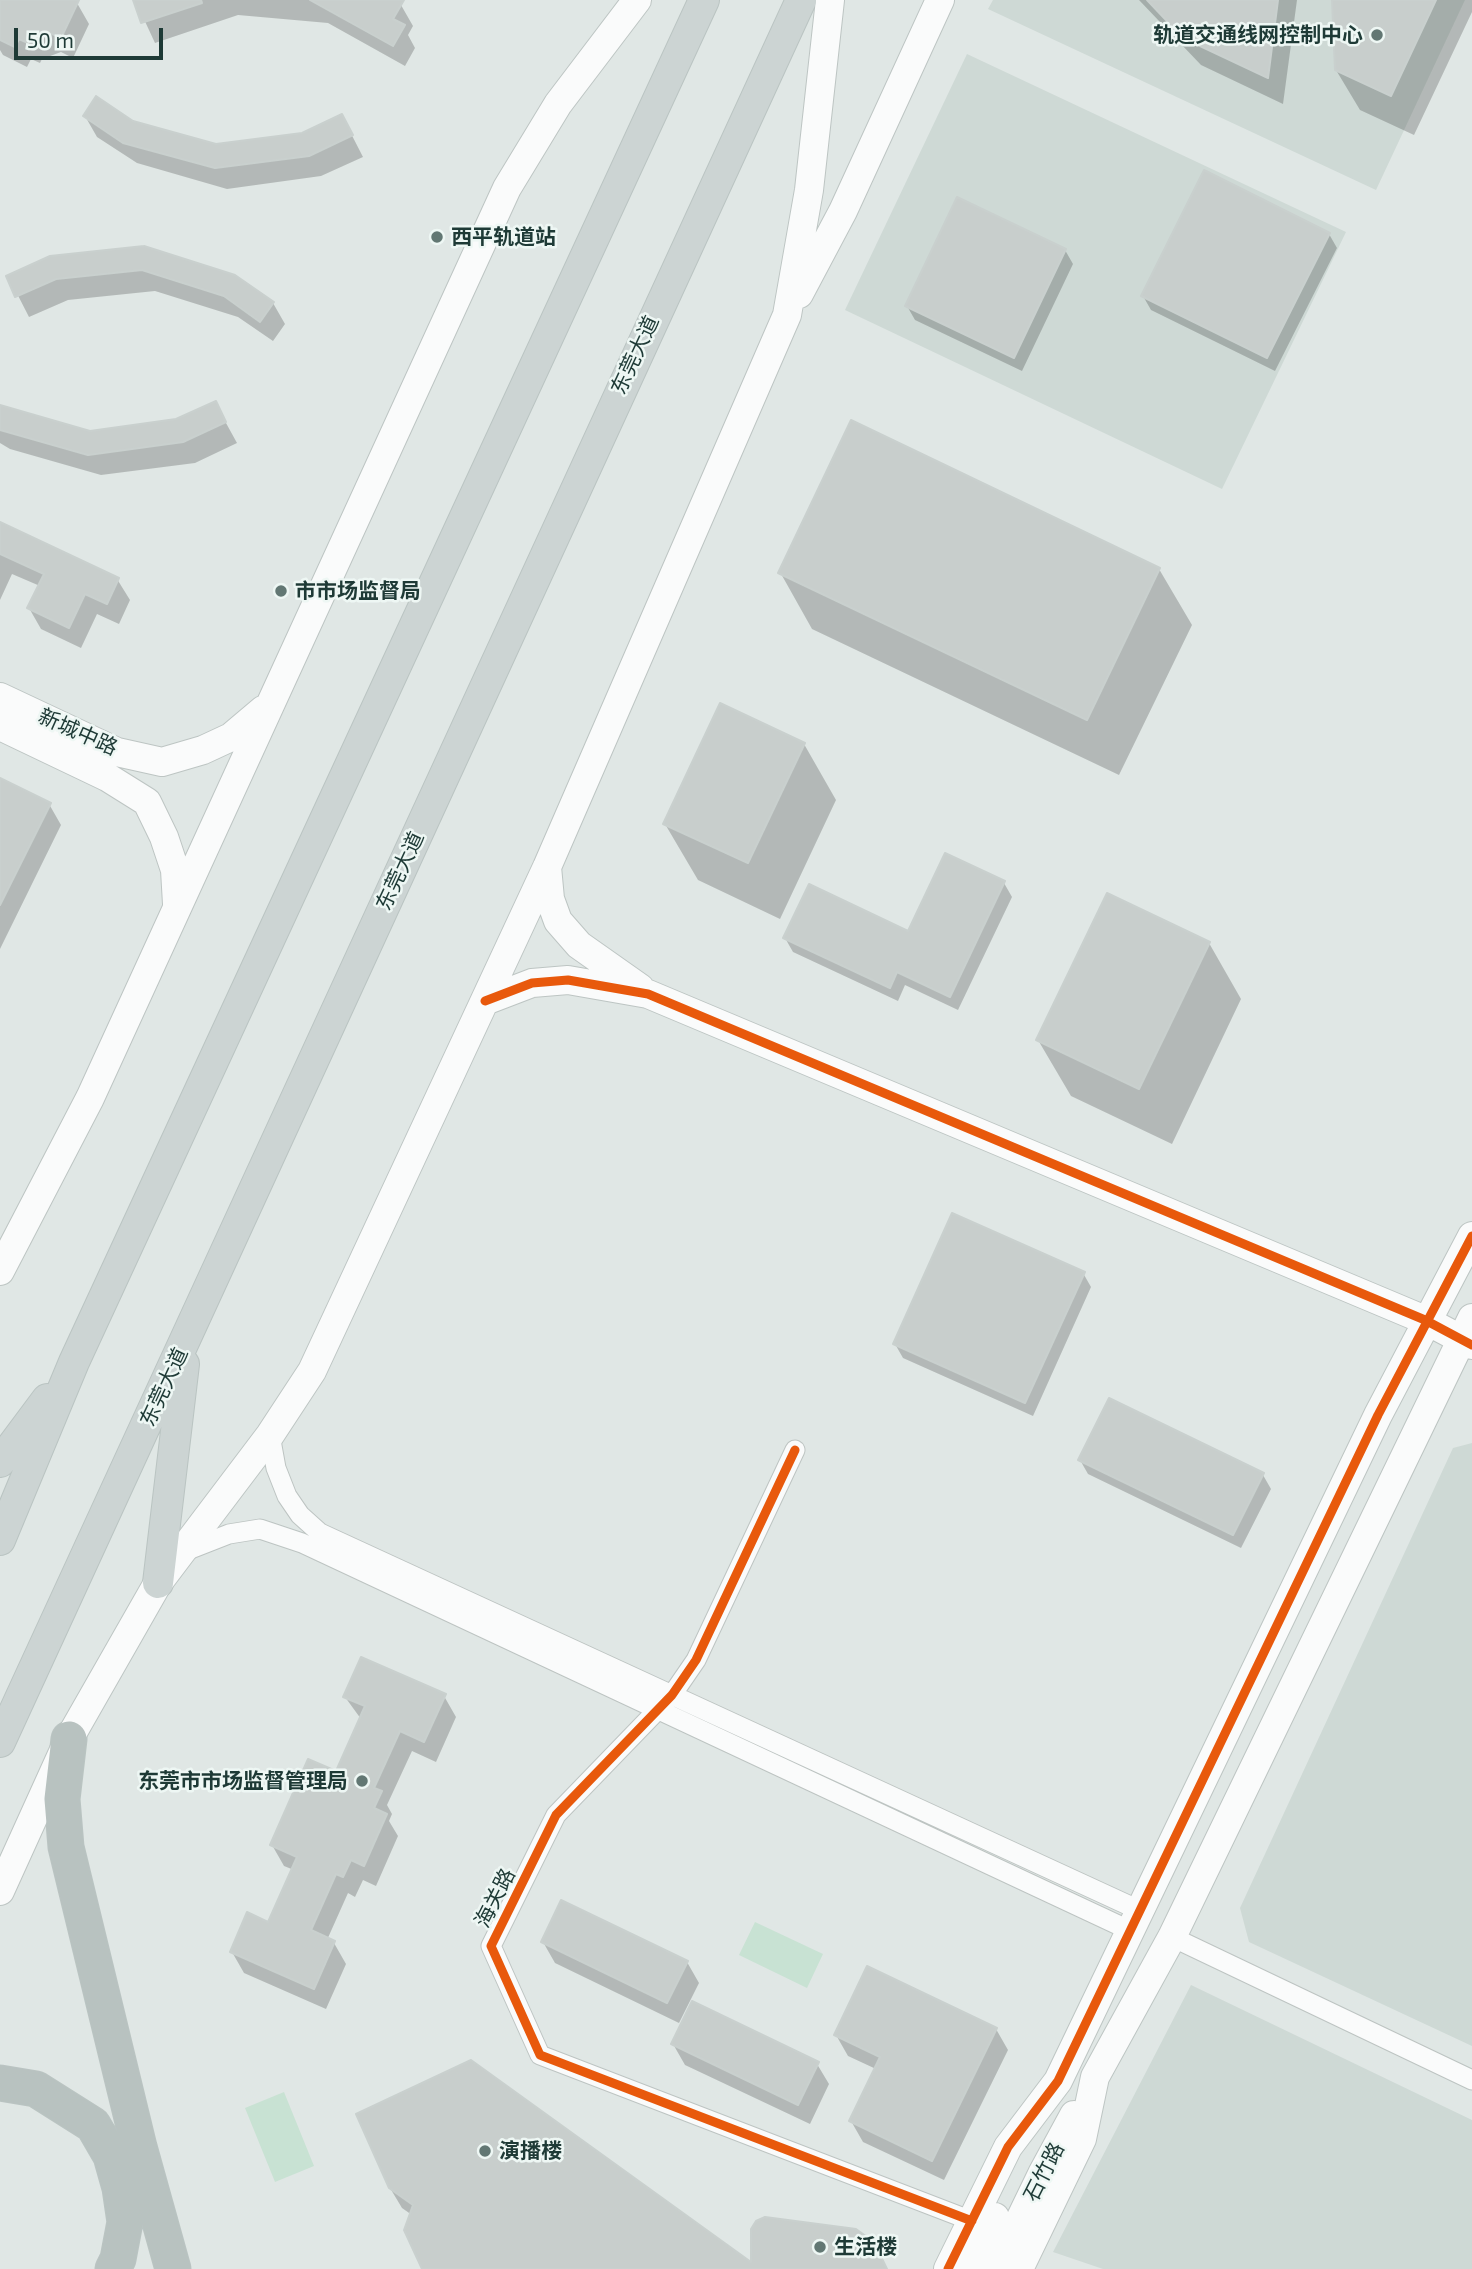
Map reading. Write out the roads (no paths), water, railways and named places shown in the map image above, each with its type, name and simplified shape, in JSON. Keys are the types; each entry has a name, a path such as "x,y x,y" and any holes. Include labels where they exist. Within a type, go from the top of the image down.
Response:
{"highway":[{"path":"69,1739 62,1799 66,1847 139,2147 173,2269"},
{"path":"0,2083 36,2089 93,2125 111,2156 122,2200 124,2222 118,2259 113,2269"}],"main road":[{"path":"0,1540 74,1362 704,0"},
{"name":"东莞大道","path":"0,1742 187,1339 660,301 801,0"},
{"path":"158,1583 187,1339"},
{"path":"0,1462 74,1362"}],"street":[{"path":"0,1271 90,1098 507,188 558,104 637,0"},
{"path":"788,315 809,190 830,0"},
{"path":"0,1891 69,1739 158,1583 270,1434 324,1346 547,867 788,315 843,211 940,0"},
{"name":"新城中路","path":"0,697 117,752 162,762 203,750 231,737 268,706"},
{"name":"新城中路","path":"0,726 107,777 147,802 175,870 177,906"},
{"path":"547,867 550,899 558,921 579,945 648,994 1425,1320 1468,1334"},
{"path":"485,1001 532,983 568,980 648,994"},
{"path":"948,2269 1008,2147 1058,2081 1425,1320 1472,1236"},
{"name":"石竹路","path":"996,2269 1042,2174 1172,1937 1468,1334"},
{"path":"270,1434 276,1468 287,1496 300,1516 320,1533 672,1695 1136,1921"},
{"name":"海关路","path":"795,1450 696,1660 672,1695 556,1815 491,1945 540,2054 972,2221"},
{"path":"179,1553 229,1534 260,1529 302,1543 658,1710 1136,1921"},
{"path":"1172,1937 1472,2080"},
{"path":"1019,2269 1082,2139 1095,2077"},
{"name":"石竹路","path":"971,2269 1058,2081"}],"place":[{"name":"轨道交通线网控制中心","path":"1377,35"},
{"name":"西平轨道站","path":"437,237"},
{"name":"市市场监督局","path":"281,591"},
{"name":"东莞市市场监督管理局","path":"362,1781"},
{"name":"演播楼","path":"485,2151"},
{"name":"生活楼","path":"820,2247"}]}
